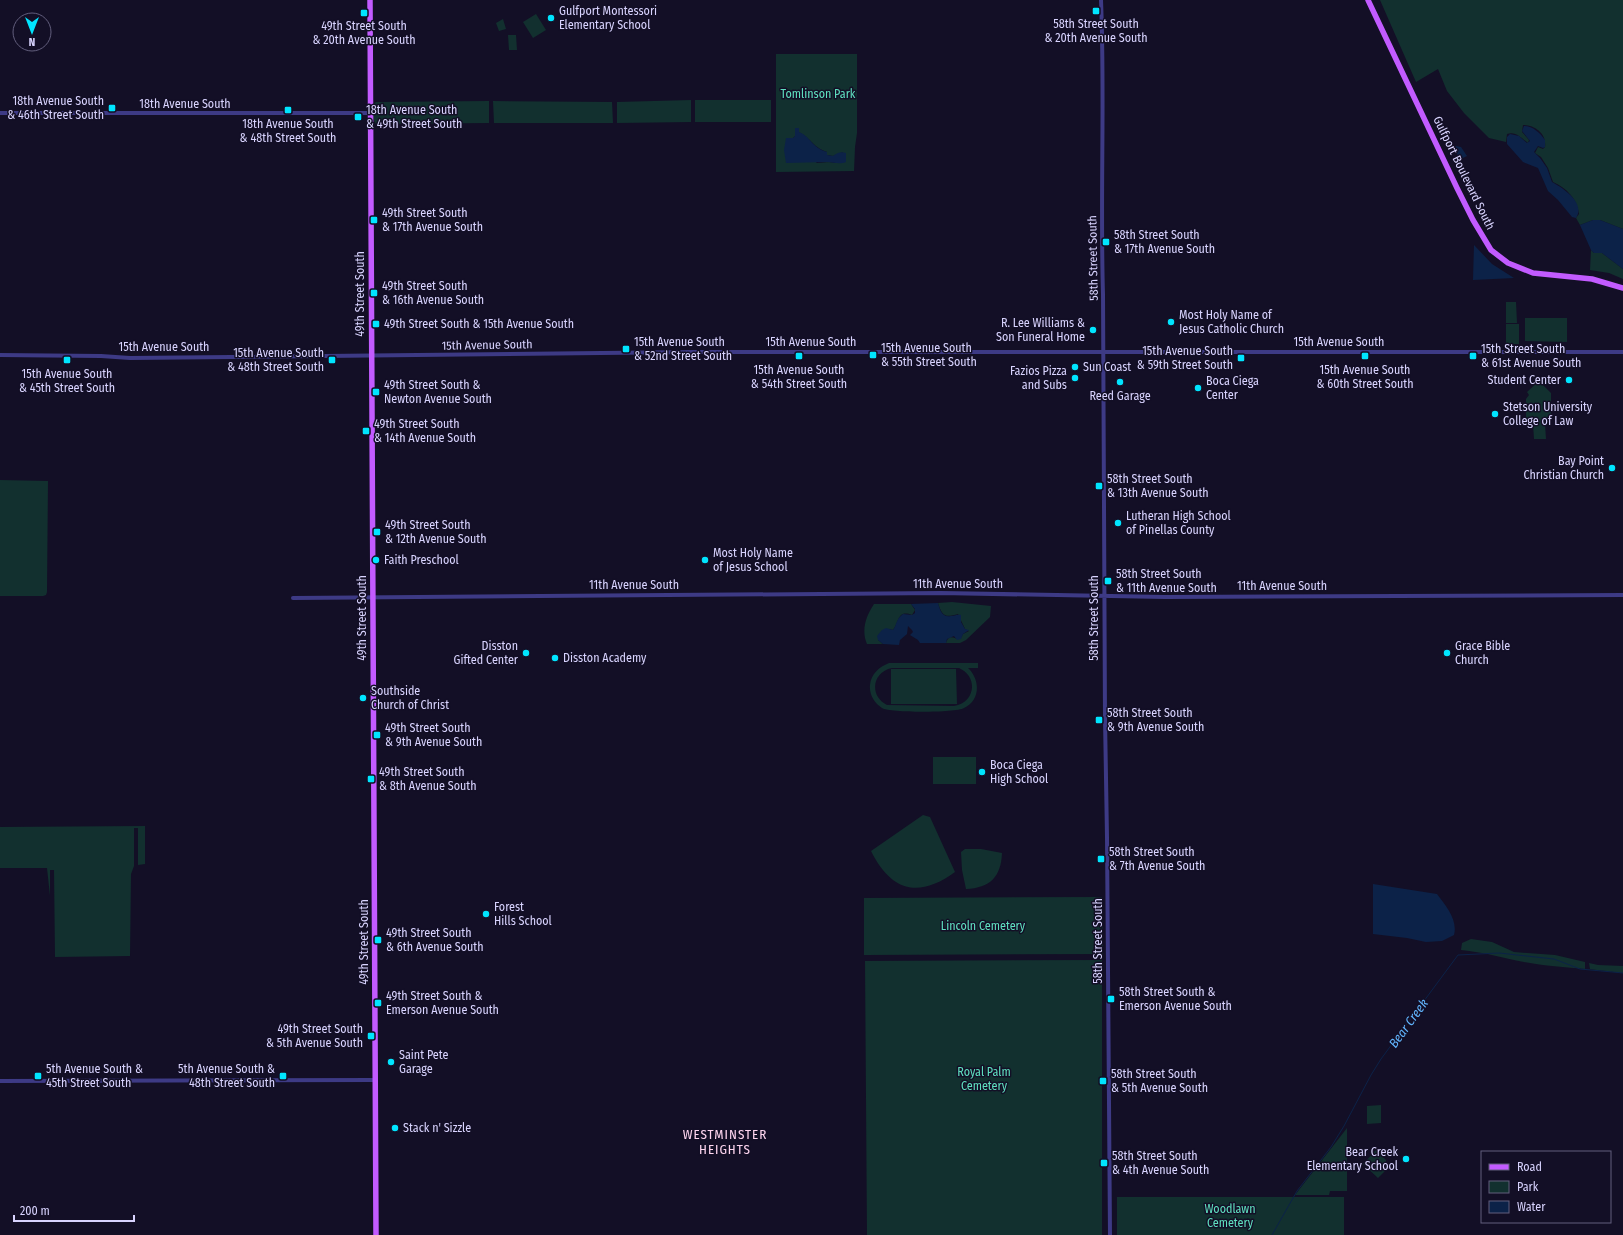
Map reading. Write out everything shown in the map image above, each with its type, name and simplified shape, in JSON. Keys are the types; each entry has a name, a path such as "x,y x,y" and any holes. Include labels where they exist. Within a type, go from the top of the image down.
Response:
{"main road":[{"name":"49th Street South","path":"370,0 376,1235"},
{"name":"Gulfport Boulevard South","path":"1368,0 1460,194 1491,250 1508,263 1533,274 1592,279 1623,288"}],"street":[{"name":"58th Street South","path":"1101,0 1103,51 1102,232 1104,353 1104,596 1110,1235"},
{"name":"18th Avenue South","path":"0,113 370,113"},
{"name":"15th Avenue South","path":"0,355 101,356 130,358 707,352 1623,352"},
{"name":"11th Avenue South","path":"293,598 934,593 1104,596 1623,595"},
{"path":"0,1081 375,1080"}],"green space":[{"path":"1380,0 1623,0 1623,229 1600,220 1593,220 1580,225 1576,218 1579,214 1574,199 1563,187 1553,182 1548,168 1541,157 1535,153 1538,147 1543,149 1545,147 1544,138 1539,131 1527,125 1523,125 1522,132 1529,140 1528,143 1513,133 1507,134 1506,142 1489,138 1464,113 1447,91 1438,69 1416,82"},
{"path":"536,14 546,30 533,38 523,22"},
{"path":"503,19 506,29 499,31 496,23"},
{"path":"508,35 516,35 517,50 509,50"},
{"name":"Tomlinson Park","path":"776,54 857,54 857,133 854,171 776,172","holes":["796,131 801,133 822,150 827,152 827,155 833,156 843,152 835,163 817,163 786,138 793,138"]},
{"path":"691,100 691,122 617,123 617,102"},
{"path":"695,100 771,100 771,122 695,122"},
{"path":"489,101 489,123 376,124 373,119 373,104 376,102"},
{"path":"493,101 612,102 613,123 494,123"},
{"path":"1591,250 1594,253 1602,253 1623,269 1623,279 1609,273 1590,270"},
{"path":"1506,302 1516,302 1517,323 1506,323"},
{"path":"1525,318 1567,318 1567,342 1525,341"},
{"path":"1506,324 1519,324 1519,344 1506,344"},
{"path":"1539,381 1551,393 1551,424 1545,424 1546,439 1534,439 1533,424 1526,423 1526,399 1529,395 1527,392"},
{"path":"0,480 48,481 46,595 0,596"},
{"path":"952,602 991,606 990,617 966,640 960,643 946,643 950,637 960,639 963,634 969,631 965,629 958,614 950,616 945,615 941,611 938,603"},
{"path":"874,604 911,604 915,610 912,615 901,615 893,630 889,629 878,640 883,644 867,644 864,628"},
{"path":"889,663 978,663 978,668 968,668 975,678 977,689 976,695 970,704 958,710 909,712 887,710 877,704 870,692 872,677","holes":["892,668 959,668 970,677 972,689 966,700 961,704 954,706 887,705 881,701 875,690 875,685 880,674 885,670"]},
{"path":"891,669 956,669 957,704 891,704"},
{"path":"933,757 976,757 976,784 933,784"},
{"path":"923,815 930,817 955,872 929,886 917,888 907,887 887,875 871,851"},
{"path":"145,826 145,864 138,865 138,828 134,828 134,866 131,874 130,956 55,957 54,870 50,870 50,896 47,868 0,868 0,827"},
{"path":"965,849 981,849 1002,853 999,869 993,880 982,886 966,889 962,870 961,852"},
{"name":"Lincoln Cemetery","path":"1102,897 1103,954 864,955 864,898"},
{"path":"1471,939 1492,942 1514,952 1555,955 1585,962 1585,969 1532,963 1461,950 1462,943"},
{"name":"Royal Palm Cemetery","path":"1102,960 1102,1235 867,1235 865,961"},
{"path":"1589,963 1598,965 1623,966 1623,973 1588,969 1590,969"},
{"path":"1381,1105 1381,1123 1367,1124 1367,1106"},
{"path":"1347,1128 1347,1191 1330,1191 1329,1195 1295,1195"},
{"path":"1376,1150 1386,1160 1386,1170 1378,1178 1363,1164"},
{"name":"Woodlawn Cemetery","path":"1117,1197 1344,1197 1344,1235 1117,1235"}],"water":[{"path":"1524,126 1536,130 1545,140 1545,147 1543,148 1538,146 1534,152 1547,168 1552,182 1567,192 1576,202 1578,212 1576,218 1572,217 1558,200 1548,191 1538,168 1523,162 1507,144 1507,137 1510,134 1519,136 1527,143 1530,141 1522,131"},
{"path":"795,128 799,128 799,132 814,145 827,152 827,155 833,156 842,152 846,153 846,162 786,163 784,150 786,138 793,138 795,136"},
{"path":"1456,146 1461,147 1467,156 1459,158 1454,148"},
{"path":"1593,220 1600,220 1623,229 1623,269 1602,253 1594,253 1591,250 1580,225"},
{"path":"1474,245 1492,264 1514,278 1473,280"},
{"path":"938,603 943,615 961,615 961,622 965,629 969,630 963,634 961,639 957,640 954,636 947,639 946,643 920,643 910,635 913,632 908,626 907,634 900,640 899,645 883,644 878,640 877,636 882,630 886,628 893,630 897,620 903,614 912,615 915,613 915,609 911,604"},
{"path":"1373,884 1437,894 1453,919 1455,929 1454,935 1442,941 1426,942 1373,934"}],"waterway":[{"name":"Bear Creek","path":"1272,1235 1297,1191 1331,1147 1381,1059 1458,955 1499,953 1554,959 1580,969 1623,973"}],"place":[{"name":"58th Street South & 20th Avenue South","path":"1096,11"},
{"name":"49th Street South & 20th Avenue South","path":"364,13"},
{"name":"Gulfport Montessori Elementary School","path":"551,18"},
{"name":"18th Avenue South & 46th Street South","path":"112,108"},
{"name":"18th Avenue South & 48th Street South","path":"288,110"},
{"name":"18th Avenue South & 49th Street South","path":"358,117"},
{"name":"49th Street South & 17th Avenue South","path":"374,220"},
{"name":"58th Street South & 17th Avenue South","path":"1106,242"},
{"name":"49th Street South & 16th Avenue South","path":"374,293"},
{"name":"Most Holy Name of Jesus Catholic Church","path":"1171,322"},
{"name":"49th Street South & 15th Avenue South","path":"376,324"},
{"name":"R. Lee Williams & Son Funeral Home","path":"1093,330"},
{"name":"15th Avenue South & 52nd Street South","path":"626,349"},
{"name":"15th Avenue South & 55th Street South","path":"873,355"},
{"name":"15th Avenue South & 54th Street South","path":"799,356"},
{"name":"15th Avenue South & 60th Street South","path":"1365,356"},
{"name":"15th Street South & 61st Avenue South","path":"1473,356"},
{"name":"15th Avenue South & 59th Street South","path":"1241,358"},
{"name":"15th Avenue South & 45th Street South","path":"67,360"},
{"name":"15th Avenue South & 48th Street South","path":"332,360"},
{"name":"Sun Coast","path":"1075,367"},
{"name":"Fazios Pizza and Subs","path":"1075,378"},
{"name":"Student Center","path":"1569,380"},
{"name":"Reed Garage","path":"1120,382"},
{"name":"Boca Ciega Center","path":"1198,388"},
{"name":"49th Street South & Newton Avenue South","path":"376,392"},
{"name":"Stetson University College of Law","path":"1495,414"},
{"name":"49th Street South & 14th Avenue South","path":"366,431"},
{"name":"Bay Point Christian Church","path":"1612,468"},
{"name":"58th Street South & 13th Avenue South","path":"1099,486"},
{"name":"Lutheran High School of Pinellas County","path":"1118,523"},
{"name":"49th Street South & 12th Avenue South","path":"377,532"},
{"name":"Faith Preschool","path":"376,560"},
{"name":"Most Holy Name of Jesus School","path":"705,560"},
{"name":"58th Street South & 11th Avenue South","path":"1108,581"},
{"name":"Disston Gifted Center","path":"526,653"},
{"name":"Grace Bible Church","path":"1447,653"},
{"name":"Disston Academy","path":"555,658"},
{"name":"Southside Church of Christ","path":"363,698"},
{"name":"58th Street South & 9th Avenue South","path":"1099,720"},
{"name":"49th Street South & 9th Avenue South","path":"377,735"},
{"name":"Boca Ciega High School","path":"982,772"},
{"name":"49th Street South & 8th Avenue South","path":"371,779"},
{"name":"58th Street South & 7th Avenue South","path":"1101,859"},
{"name":"Forest Hills School","path":"486,914"},
{"name":"49th Street South & 6th Avenue South","path":"378,940"},
{"name":"58th Street South & Emerson Avenue South","path":"1111,999"},
{"name":"49th Street South & Emerson Avenue South","path":"378,1003"},
{"name":"49th Street South & 5th Avenue South","path":"371,1036"},
{"name":"Saint Pete Garage","path":"391,1062"},
{"name":"5th Avenue South & 45th Street South","path":"38,1076"},
{"name":"5th Avenue South & 48th Street South","path":"283,1076"},
{"name":"58th Street South & 5th Avenue South","path":"1103,1081"},
{"name":"Stack n' Sizzle","path":"395,1128"},
{"name":"Bear Creek Elementary School","path":"1406,1159"},
{"name":"58th Street South & 4th Avenue South","path":"1104,1163"}],"district":[{"name":"WESTMINSTER HEIGHTS","path":"725,1142"}]}
